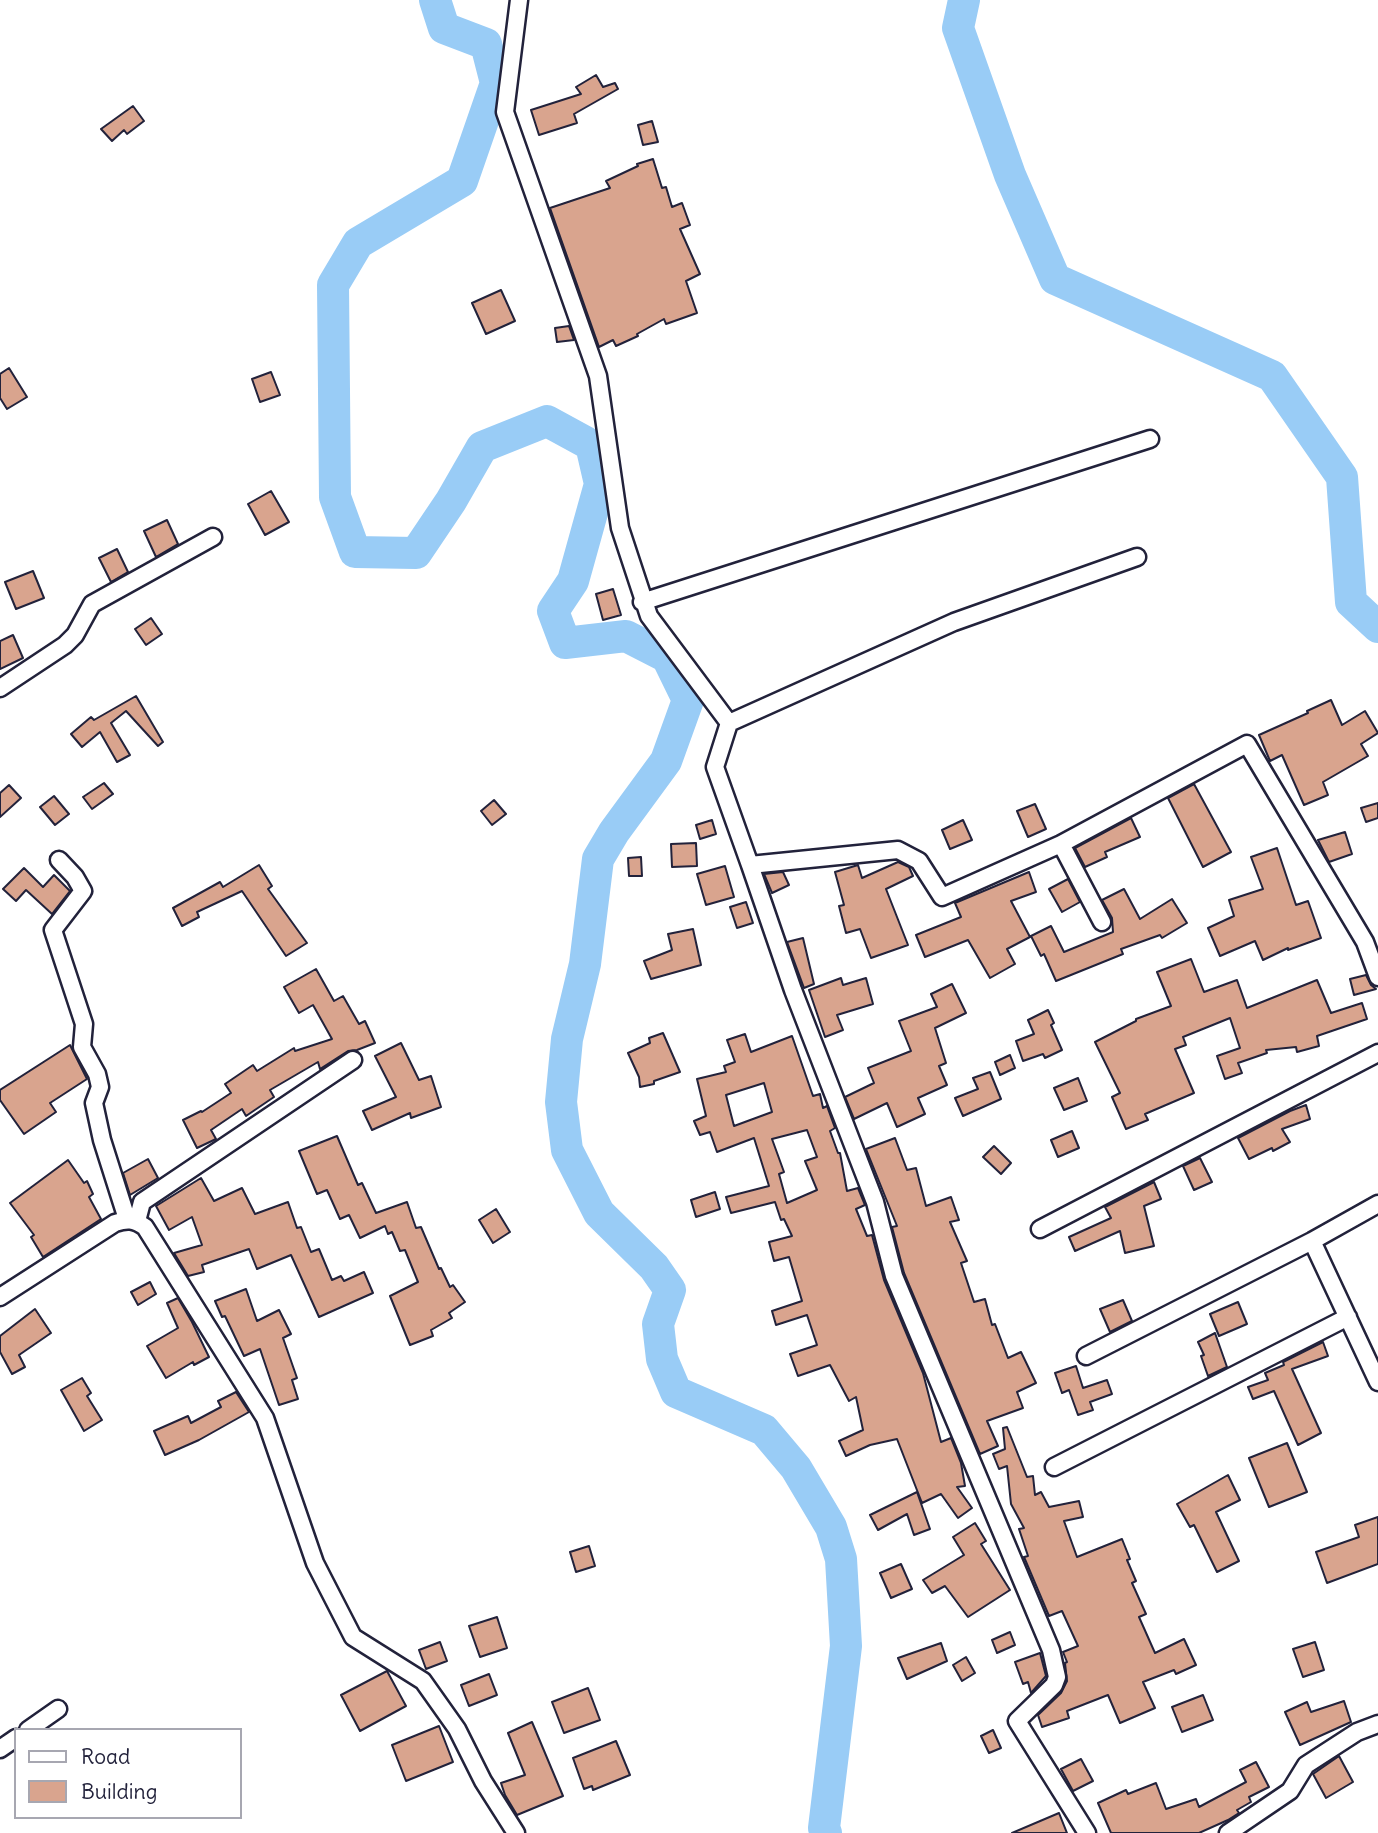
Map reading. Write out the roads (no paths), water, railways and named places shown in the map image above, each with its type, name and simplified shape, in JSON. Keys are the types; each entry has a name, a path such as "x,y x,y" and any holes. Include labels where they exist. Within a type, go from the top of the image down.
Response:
{"street":[{"path":"519,0 505,112 598,376 620,527 642,602 649,616 729,723"},
{"path":"642,602 1150,439"},
{"path":"0,688 65,645 75,635 92,604 213,537"},
{"path":"1087,1833 1017,1721 1054,1685 1057,1677 1052,1650 894,1276 875,1202 793,990 715,767 729,723 954,622 1137,556"},
{"path":"750,865 898,850 919,860 942,897 1061,845 1247,744 1365,942 1378,977"},
{"path":"1061,845 1101,922"},
{"path":"59,860 75,877 83,891 53,930 84,1024 82,1047 97,1074 100,1087 94,1103 102,1140 132,1220"},
{"path":"1040,1228 1378,1053"},
{"path":"132,1220 142,1202 353,1060"},
{"path":"1086,1356 1312,1241 1378,1204"},
{"path":"0,1297 115,1223 132,1220 145,1227 265,1418 315,1563 353,1637 423,1681 457,1729 483,1781 516,1833"},
{"path":"1312,1241 1378,1382"},
{"path":"1054,1467 1348,1317"},
{"path":"31,1728 58,1709"},
{"path":"1228,1833 1290,1791 1306,1765 1357,1732 1378,1724"}],"waterway":[{"path":"435,0 444,28 486,44 496,83 462,181 358,243 333,285 335,497 355,552 416,553 451,501 482,447 547,421 591,445 600,484 573,581 553,611 565,643 626,636 667,657 688,700 666,761 614,832 598,859 585,964 567,1039 561,1102 567,1150 599,1213 654,1267 670,1290 658,1324 662,1359 676,1392 764,1430 796,1468 831,1527 841,1559 846,1646 824,1828 826,1833"},
{"path":"964,0 958,28 1010,175 1055,279 1272,376 1342,477 1351,602 1378,627"}]}
